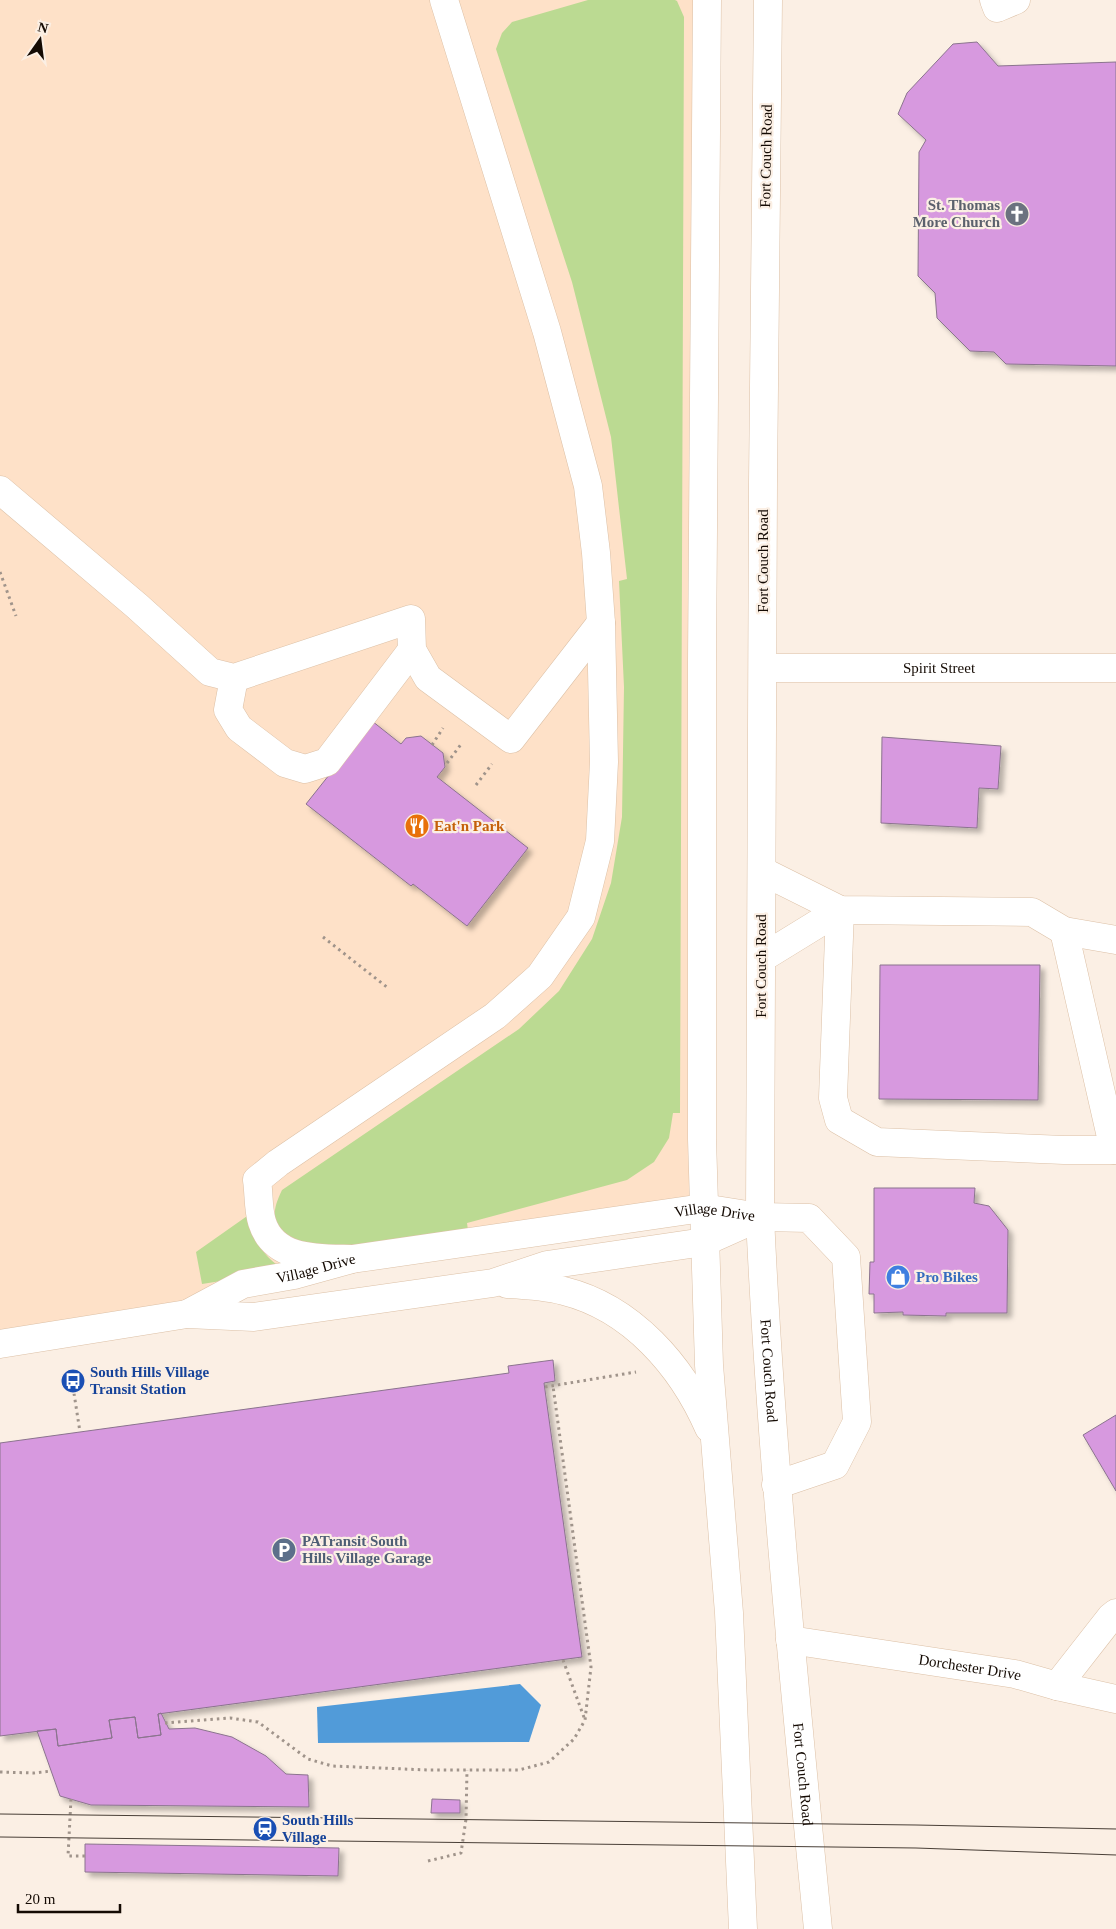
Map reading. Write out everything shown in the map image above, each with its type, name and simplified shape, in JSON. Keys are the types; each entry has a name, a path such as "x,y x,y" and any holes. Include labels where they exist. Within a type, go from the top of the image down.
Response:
{"street":[{"path":"352,1259 314,1258 297,1255 273,1242 262,1222 257,1180 278,1163 495,1016 540,976 581,917 600,842 604,762 601,623 596,553 588,486 542,315 446,0"},
{"path":"707,0 701,978 703,1208 709,1365 729,1613 743,1929"},
{"name":"Fort Couch Road","path":"768,0 760,1216 764,1316 776,1486 818,1929"},
{"path":"994,0 997,8 1016,0"},
{"path":"0,490 137,606 210,672 234,678 411,618 412,650 428,678 511,739 601,623"},
{"path":"234,678 228,710 239,728 285,763 305,768 327,762 412,650"},
{"name":"Spirit Street","path":"763,668 1116,668"},
{"path":"762,871 840,910 1032,912 1064,932 1116,940"},
{"path":"762,958 840,910"},
{"path":"840,910 834,1098 839,1120 876,1142 1064,1150 1115,1150 1064,932"},
{"name":"Village Drive","path":"187,1314 243,1284 294,1275 352,1259 703,1208 760,1216"},
{"path":"760,1216 809,1218 846,1257 857,1422 835,1465 776,1486"},
{"name":"Village Drive","path":"0,1344 187,1314 254,1317 493,1283 547,1265 704,1242 760,1216"},
{"path":"493,1283 543,1286 565,1291 588,1298 626,1321 666,1358 682,1379 699,1406 716,1446"},
{"path":"1057,1686 1116,1613"},
{"name":"Dorchester Drive","path":"790,1640 1014,1674 1116,1699"}],"path":[{"path":"0,572 16,616"},
{"path":"432,745 447,722"},
{"path":"323,938 388,988"},
{"path":"545,1387 637,1372"},
{"path":"165,1723 230,1718 258,1722 308,1759 332,1766 519,1770 549,1762 574,1739 585,1720 590,1667 553,1386"},
{"path":"73,1387 80,1432"},
{"path":"563,1660 585,1720"},
{"path":"428,1860 461,1853 461,1842 466,1819 467,1770"},
{"path":"0,1772 34,1773 51,1771"},
{"path":"71,1799 68,1856 85,1856"}],"shaded area":[{"path":"0,0 707,0 703,1208 352,1259 187,1314 0,1344"}],"green space":[{"path":"588,0 675,0 684,17 680,1113 673,1113 669,1138 654,1162 627,1180 467,1223 468,1230 320,1253 289,1245 275,1219 276,1207 282,1190 519,1029 559,991 592,939 611,883 622,817 624,687 619,581 627,579 611,437 572,282 496,49 502,33 512,22"},
{"path":"250,1214 254,1233 260,1247 285,1271 202,1284 196,1252"}],"water":[{"path":"520,1684 541,1705 529,1742 318,1743 317,1707"}],"building":[{"name":"St. Thomas More Church","path":"977,42 998,66 1116,62 1116,366 1006,364 994,352 970,351 937,318 935,293 918,276 919,152 926,140 898,114 907,93 953,44"},
{"name":"Eat'n Park","path":"372,721 401,744 406,738 421,736 443,753 445,767 437,777 528,848 467,926 413,884 411,886 306,804"},
{"path":"882,737 1001,746 998,789 979,788 977,828 881,823"},
{"path":"880,965 1040,965 1038,1100 879,1099"},
{"path":"874,1188 975,1188 974,1203 989,1206 1008,1230 1007,1313 946,1313 946,1316 903,1315 903,1312 874,1313 874,1294 869,1294 870,1262 874,1262"},
{"name":"PATransit South Hills Village Garage","path":"553,1360 555,1381 544,1383 582,1657 158,1714 161,1735 138,1738 135,1717 109,1720 112,1738 58,1746 56,1729 0,1736 0,1443 509,1373 508,1366"},
{"path":"1116,1415 1116,1491 1083,1435"},
{"name":"South Hills Village","path":"161,1713 169,1729 195,1728 232,1737 266,1756 286,1774 308,1775 309,1807 91,1805 60,1796 37,1731 56,1729 58,1746 112,1738 109,1720 135,1717 138,1738 161,1735 158,1714"},
{"path":"432,1799 460,1800 460,1813 431,1813"},
{"path":"85,1844 339,1848 338,1876 85,1872"}],"tram line":[{"path":"0,1814 1116,1829"},
{"path":"0,1837 916,1848 1116,1855"}],"place":[{"name":"St. Thomas More Church","path":"1017,214"},
{"name":"Eat'n Park","path":"417,826"},
{"name":"Pro Bikes","path":"898,1277"},
{"name":"South Hills Village Transit Station","path":"73,1381"},
{"name":"PATransit South Hills Village Garage","path":"284,1550"},
{"name":"South Hills Village","path":"265,1829"}]}
